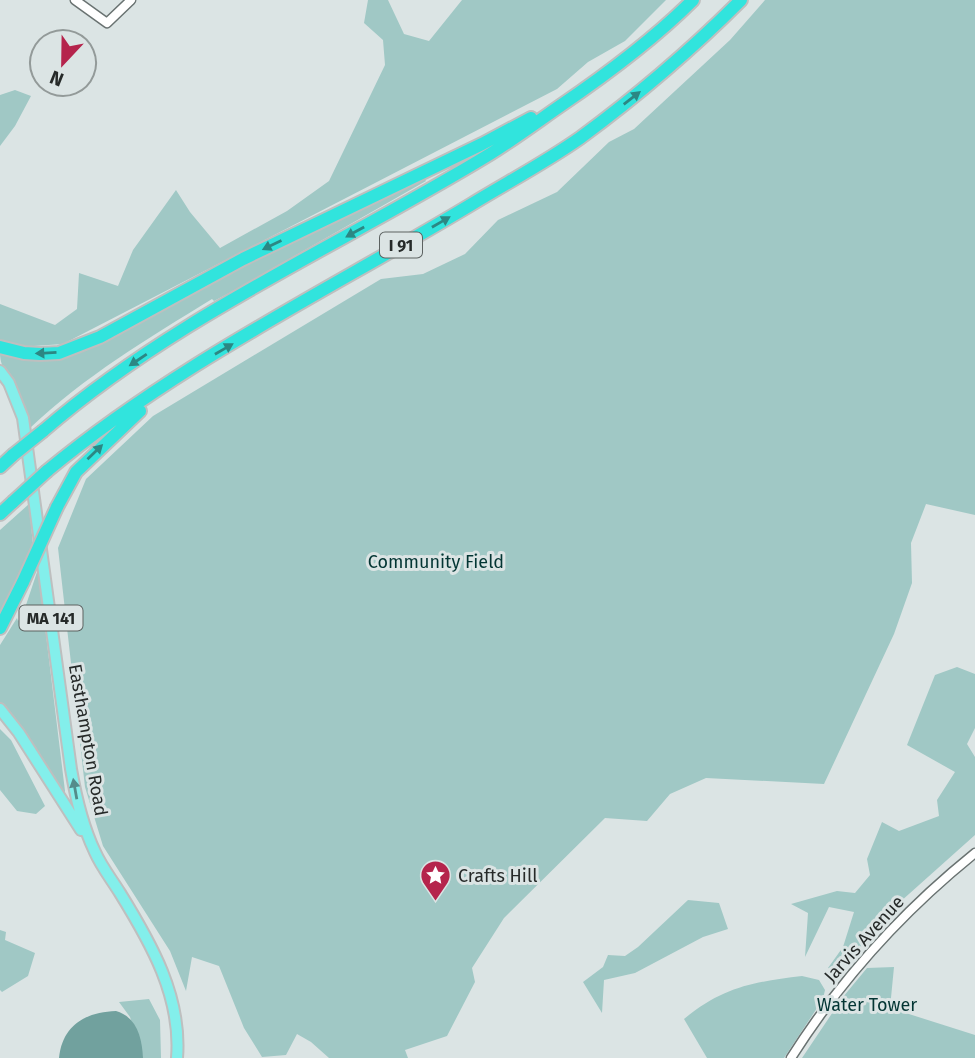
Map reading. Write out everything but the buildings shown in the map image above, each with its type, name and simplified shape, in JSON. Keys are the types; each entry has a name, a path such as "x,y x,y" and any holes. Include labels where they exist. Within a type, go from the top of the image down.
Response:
{"highway":[{"name":"I 91","path":"0,467 74,404 168,340 492,153 595,82 667,25 693,0"},
{"name":"I 91","path":"0,514 79,444 191,368 578,139 682,57 741,0"},
{"path":"0,347 40,355 59,353 100,337 255,253 482,144 595,82"},
{"path":"0,628 76,472 191,368"}],"main road":[{"name":"Easthampton Road","path":"0,371 9,383 23,418 79,811 95,853 148,939 166,981 175,1018 177,1058"},
{"name":"MA 141","path":"0,709 19,733 95,853"}],"street":[{"path":"75,0 107,23 131,0"},
{"name":"Jarvis Avenue","path":"791,1058 826,1006 872,949 975,853"}],"green space":[{"path":"368,0 388,0 404,34 429,41 462,0 666,0 625,41 588,62 557,89 63,344 19,347 0,341 0,304 55,325 77,309 79,273 118,286 133,250 176,190 190,212 220,248 287,211 329,181 385,65 383,40 364,23"},
{"name":"Community Field","path":"765,0 975,0 975,515 926,504 911,543 912,583 894,634 824,784 706,778 670,794 647,821 605,818 504,918 472,968 475,982 447,1036 405,1050 408,1058 329,1058 297,1034 286,1055 262,1057 244,1028 219,966 192,957 186,991 170,951 103,846 85,787 58,548 86,479 153,416 381,279 423,274 465,254 498,220 557,192 609,142 634,129 730,40"},
{"path":"15,90 30,98 15,126 0,146 0,95"},
{"path":"424,178 426,181 233,291 214,301 212,299 164,329 95,375 30,428 20,394 4,368 0,353 34,359 68,356 324,225"},
{"path":"29,504 33,545 0,613 0,530"},
{"path":"38,569 65,791 63,797 24,731 0,703 0,645 17,618 18,621 23,614"},
{"path":"957,667 975,674 975,728 967,744 975,757 975,835 900,902 839,972 828,968 843,947 854,912 829,907 805,957 808,913 791,904 837,891 855,893 870,875 867,859 882,822 899,831 939,816 937,800 955,772 907,745 935,675"},
{"path":"0,729 11,740 45,806 36,814 17,811 0,790"},
{"path":"688,900 719,903 728,929 703,937 635,973 604,980 602,1013 583,982 603,967 608,955 625,956 638,947"},
{"path":"0,930 6,932 5,940 35,953 28,976 2,992 0,990"},
{"name":"Water Tower","path":"894,967 890,1008 975,1035 975,1058 802,1058 843,997 867,968"},
{"path":"802,976 819,980 825,990 823,999 784,1058 707,1058 684,1019 712,1000 739,988"},
{"path":"149,999 160,1020 161,1058 143,1058 130,1017 119,1002"}],"shaded area":[{"path":"116,1011 134,1023 143,1058 59,1058 65,1037 77,1023 94,1014"}],"place":[{"name":"Crafts Hill","path":"435,903"}]}
